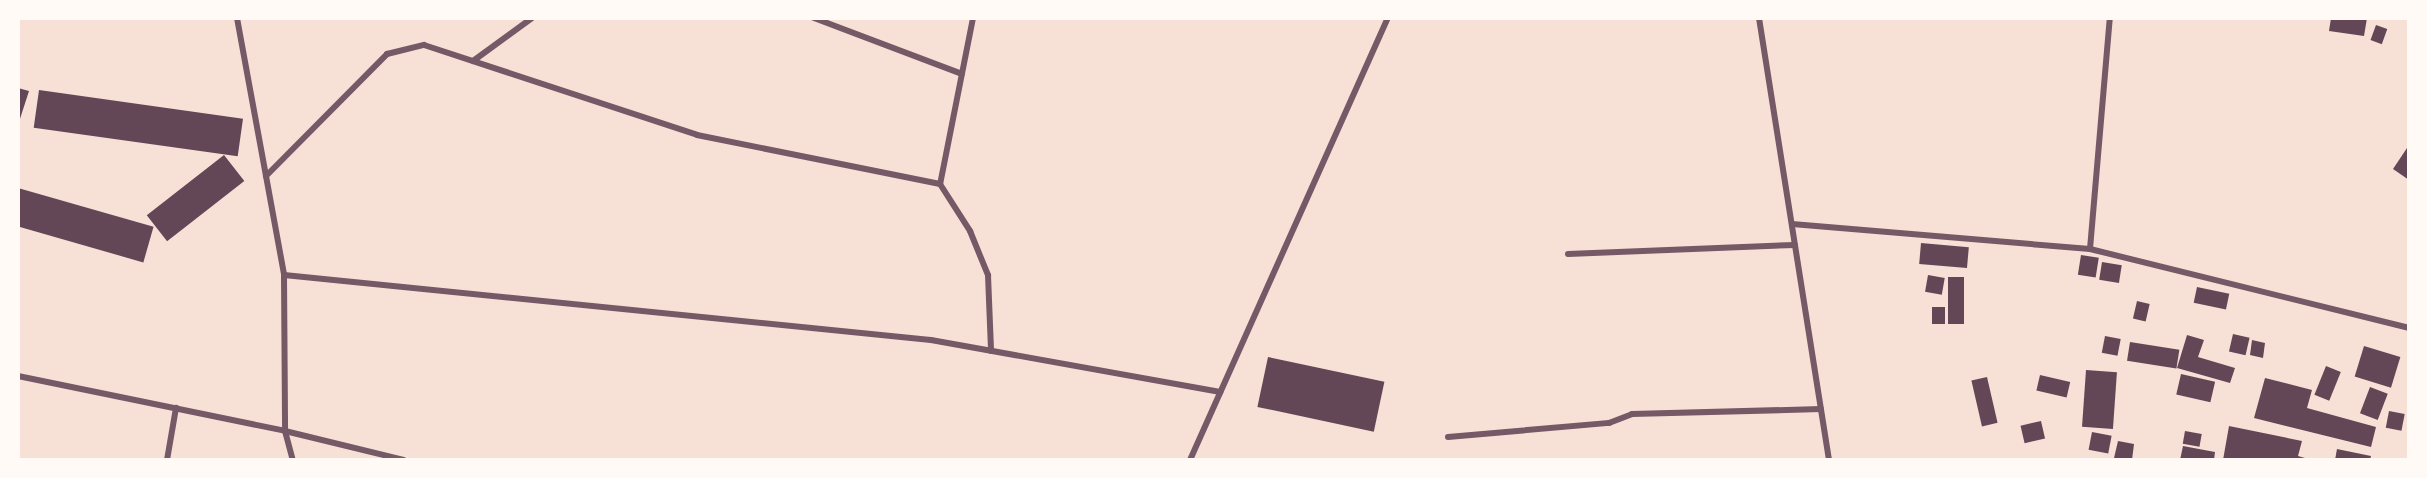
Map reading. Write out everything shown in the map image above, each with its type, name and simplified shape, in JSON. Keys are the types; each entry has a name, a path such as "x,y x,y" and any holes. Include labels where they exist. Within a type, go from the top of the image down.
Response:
{"street":[{"path":"237,18 284,275 285,431 293,460"},
{"path":"472,61 532,18"},
{"path":"814,18 962,74"},
{"path":"973,18 940,184 970,231 988,275 991,351"},
{"path":"1190,460 1388,18"},
{"path":"1759,18 1829,460"},
{"path":"2090,249 2110,18"},
{"path":"266,177 387,54 424,45 697,135 940,184"},
{"path":"1792,224 2090,249 2409,328"},
{"path":"1568,254 1795,246"},
{"path":"284,275 931,340 1220,392"},
{"path":"18,385 20,377 285,431 404,460"},
{"path":"167,460 177,408"},
{"path":"1448,437 1609,423 1632,414 1821,409"}],"building":[{"path":"2331,18 2367,18 2364,36 2329,31"},
{"path":"2376,25 2387,29 2382,44 2371,40"},
{"path":"18,88 29,91 18,125"},
{"path":"39,90 243,119 238,156 34,128"},
{"path":"2409,145 2409,180 2393,169"},
{"path":"224,155 244,181 167,241 147,215"},
{"path":"18,188 154,227 143,262 18,226"},
{"path":"1921,243 1969,247 1967,268 1919,264"},
{"path":"2081,255 2099,258 2096,278 2078,275"},
{"path":"2102,262 2122,265 2119,283 2099,280"},
{"path":"1928,275 1945,278 1942,295 1925,292"},
{"path":"1948,277 1964,277 1964,324 1948,324"},
{"path":"2197,287 2229,294 2226,310 2194,303"},
{"path":"2137,301 2150,304 2146,321 2133,319"},
{"path":"1932,307 1945,307 1945,324 1932,324"},
{"path":"2233,334 2250,338 2246,355 2229,352"},
{"path":"2187,335 2204,340 2198,357 2235,368 2230,383 2177,368"},
{"path":"2105,336 2121,339 2117,356 2102,353"},
{"path":"2252,340 2265,343 2263,358 2250,355"},
{"path":"2130,342 2179,350 2176,369 2127,361"},
{"path":"2364,346 2400,357 2391,388 2355,377"},
{"path":"1268,357 1384,382 1374,432 1257,407"},
{"path":"2326,366 2341,372 2329,401 2314,395"},
{"path":"2086,370 2117,372 2113,429 2082,427"},
{"path":"2181,374 2215,382 2210,402 2176,394"},
{"path":"2040,375 2070,382 2067,398 2036,391"},
{"path":"1987,377 1998,423 1982,426 1971,381"},
{"path":"2265,378 2312,390 2307,408 2376,427 2371,447 2254,418"},
{"path":"2370,387 2388,394 2378,420 2360,413"},
{"path":"2389,411 2405,414 2401,431 2386,428"},
{"path":"2041,421 2045,439 2025,443 2021,426"},
{"path":"2229,426 2302,441 2298,456 2312,460 2223,460"},
{"path":"2185,431 2202,434 2199,447 2183,444"},
{"path":"2092,432 2112,436 2108,453 2089,450"},
{"path":"2118,441 2134,444 2132,460 2114,458"},
{"path":"2183,446 2215,452 2214,460 2180,460"},
{"path":"2337,449 2371,456 2370,460 2335,460"}]}
